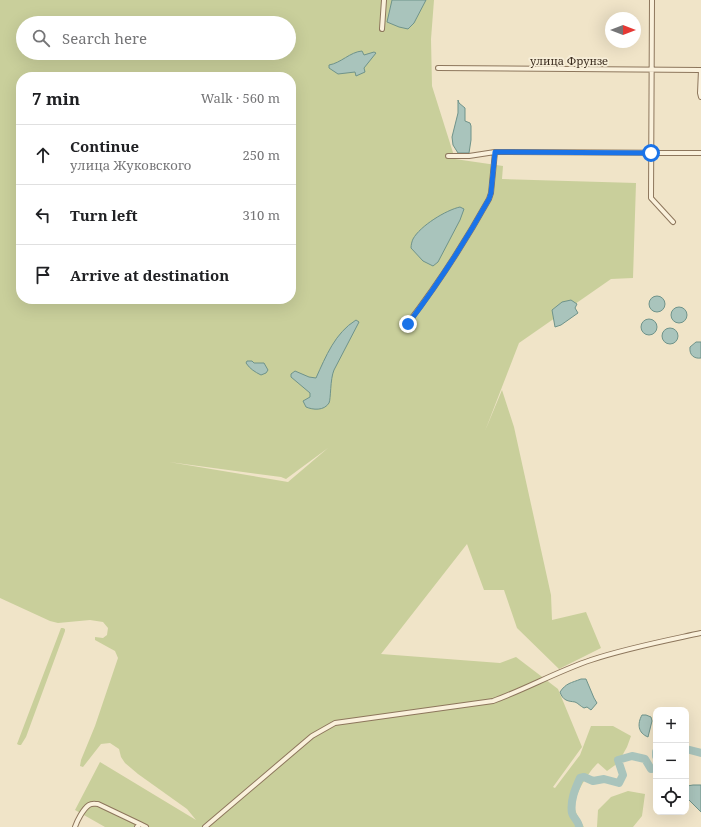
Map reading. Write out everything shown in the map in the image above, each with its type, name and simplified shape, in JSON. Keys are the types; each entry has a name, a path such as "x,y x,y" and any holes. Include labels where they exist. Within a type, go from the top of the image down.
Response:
{"street":[{"path":"382,29 384,0"},
{"path":"652,0 651,198 673,222"},
{"name":"улица Фрунзе","path":"438,68 700,70"},
{"path":"700,70 701,97"},
{"path":"408,324 429,297 467,238 489,199 491,193 495,152"},
{"path":"448,156 469,156 495,152 701,153"},
{"path":"205,827 312,736 335,723 493,701 591,660 638,647 701,633"},
{"path":"74,827 87,806 93,804 98,804 138,825 146,827"}],"green space":[{"path":"0,0 434,0 431,39 432,86 455,159 503,166 502,179 636,183 633,278 611,279 519,343 485,431 502,390 514,427 551,595 552,620 586,612 601,648 559,669 517,628 504,590 484,590 467,544 381,654 500,663 516,657 558,689 582,747 553,787 555,788 580,755 591,726 613,726 631,736 618,763 607,771 598,763 582,785 576,798 575,810 584,827 105,827 75,810 100,762 196,820 187,809 125,763 121,757 119,749 110,743 101,744 83,767 80,766 118,658 115,651 95,640 95,637 103,638 107,635 108,628 103,622 90,620 58,623 50,621 0,598","holes":["328,448 288,482 169,462 281,477 286,479"]},
{"path":"61,628 65,629 65,631 26,737 21,745 19,745 17,744"},
{"path":"628,791 645,794 642,816 633,827 597,827 598,810 611,797"}],"water":[{"path":"392,0 426,0 414,23 408,29 387,22"},
{"path":"362,51 364,55 374,52 376,53 364,68 365,72 356,76 355,72 338,74 329,68 329,65 338,62 353,53"},
{"path":"458,100 459,103 465,108 465,121 470,123 471,126 469,153 458,153 453,145 452,137 458,113"},
{"path":"460,207 464,209 460,220 438,262 433,266 423,261 411,248 416,234 434,219 448,211"},
{"path":"654,296 660,296 665,301 663,310 660,312 654,312 649,307 649,301"},
{"path":"571,300 577,304 575,308 578,313 561,325 555,327 552,310 562,302"},
{"path":"676,307 682,307 687,312 685,321 682,323 676,323 671,318 671,312"},
{"path":"646,319 652,319 657,324 655,333 652,335 646,335 641,330 641,324"},
{"path":"356,320 359,322 334,370 329,403 321,409 306,407 303,401 310,397 310,393 291,377 291,374 295,371 309,377 316,378 337,338 342,331"},
{"path":"667,328 673,328 678,333 676,342 673,344 667,344 662,339 662,333"},
{"path":"696,342 701,342 701,358 694,357 690,352 690,347"},
{"path":"247,361 264,363 268,370 266,373 261,375 249,367 246,363"},
{"path":"581,679 586,679 597,703 591,710 587,707 584,708 575,702 566,700 560,692 567,685"},
{"path":"642,715 651,717 652,721 648,737 640,731 639,728 639,722"},
{"path":"701,785 701,812 689,800 689,786"}],"waterway":[{"path":"689,750 701,753"},
{"path":"579,827 573,815 572,804 573,795 580,778 584,777 593,781 604,779 619,783 623,775 618,760 632,756 645,759 651,769 653,769"}],"route":[{"path":"408,324 429,297 467,238 489,199 491,193 495,152 651,153"}]}
